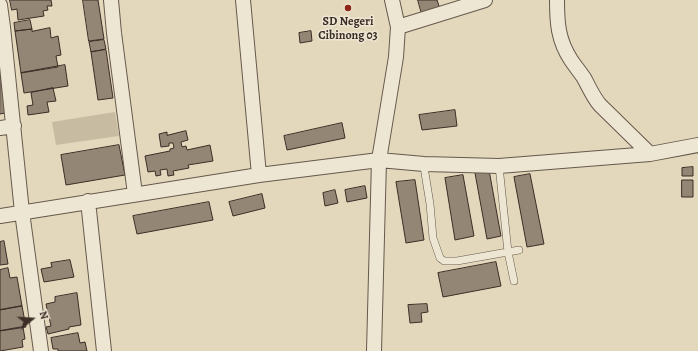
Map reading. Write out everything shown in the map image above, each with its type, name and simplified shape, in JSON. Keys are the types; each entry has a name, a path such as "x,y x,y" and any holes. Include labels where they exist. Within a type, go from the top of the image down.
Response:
{"street":[{"path":"111,0 135,194"},
{"path":"243,0 259,175"},
{"path":"374,351 380,160 396,57 398,27 392,0"},
{"path":"557,0 558,31 567,54 584,78 600,105 650,154"},
{"path":"398,27 477,1"},
{"path":"0,5 7,127 22,212 41,351"},
{"path":"0,216 259,175 380,160 424,164 499,166 650,154 698,146"},
{"path":"88,201 104,351"}],"lane":[{"path":"424,164 433,238 440,258 444,261 457,261 519,250"},
{"path":"499,166 508,252 514,281"}],"shaded area":[{"path":"115,112 119,136 56,145 52,122"}],"building":[{"path":"10,0 51,0 52,6 47,6 48,10 43,11 44,16 18,20 17,9 12,10"},
{"path":"83,0 98,0 104,39 89,41"},
{"path":"418,0 437,0 440,9 422,14"},
{"path":"30,20 32,29 15,31 14,23"},
{"path":"50,28 51,38 58,36 61,55 56,56 58,67 21,73 15,31 32,29 32,31"},
{"path":"311,31 312,41 300,43 299,33"},
{"path":"104,40 106,49 91,52 89,42"},
{"path":"106,50 113,98 98,100 91,52"},
{"path":"65,65 68,86 24,93 21,73"},
{"path":"0,74 10,112 0,114"},
{"path":"53,88 56,101 47,102 49,112 28,115 27,106 33,105 31,93"},
{"path":"455,110 457,126 422,130 419,115"},
{"path":"342,123 345,138 287,150 284,136"},
{"path":"186,131 188,140 181,142 182,147 186,146 187,150 210,145 213,161 188,165 189,168 173,171 174,175 168,176 167,169 160,170 161,175 156,176 155,171 148,172 145,156 170,151 170,149 174,148 173,143 169,143 169,146 161,147 159,134 167,132 167,135"},
{"path":"119,145 125,175 66,185 61,155"},
{"path":"693,167 693,176 682,176 682,168"},
{"path":"489,170 501,236 487,239 475,173"},
{"path":"530,174 544,244 527,247 514,177"},
{"path":"463,175 474,236 455,240 445,178"},
{"path":"415,180 424,240 406,243 396,182"},
{"path":"682,180 693,180 693,197 682,197"},
{"path":"365,186 367,198 347,202 345,190"},
{"path":"335,190 338,203 325,206 323,193"},
{"path":"262,194 265,208 233,216 229,202"},
{"path":"209,202 213,220 137,234 133,216"},
{"path":"4,241 8,264 0,265 0,242"},
{"path":"70,260 74,277 44,282 41,269 52,267 51,263"},
{"path":"496,262 501,286 443,297 438,273"},
{"path":"8,268 10,278 17,277 22,306 0,310 0,270"},
{"path":"77,293 81,325 69,327 69,329 48,334 46,327 51,326 46,304 55,302 55,297"},
{"path":"427,304 428,312 421,313 422,322 410,323 408,305"},
{"path":"22,306 26,327 0,331 0,310"},
{"path":"23,327 25,339 22,340 23,347 0,351 0,331"},
{"path":"78,333 80,343 85,342 87,351 58,351 58,349 53,349 51,338"}],"place":[{"name":"SD Negeri Cibinong 03","path":"348,8"}]}
